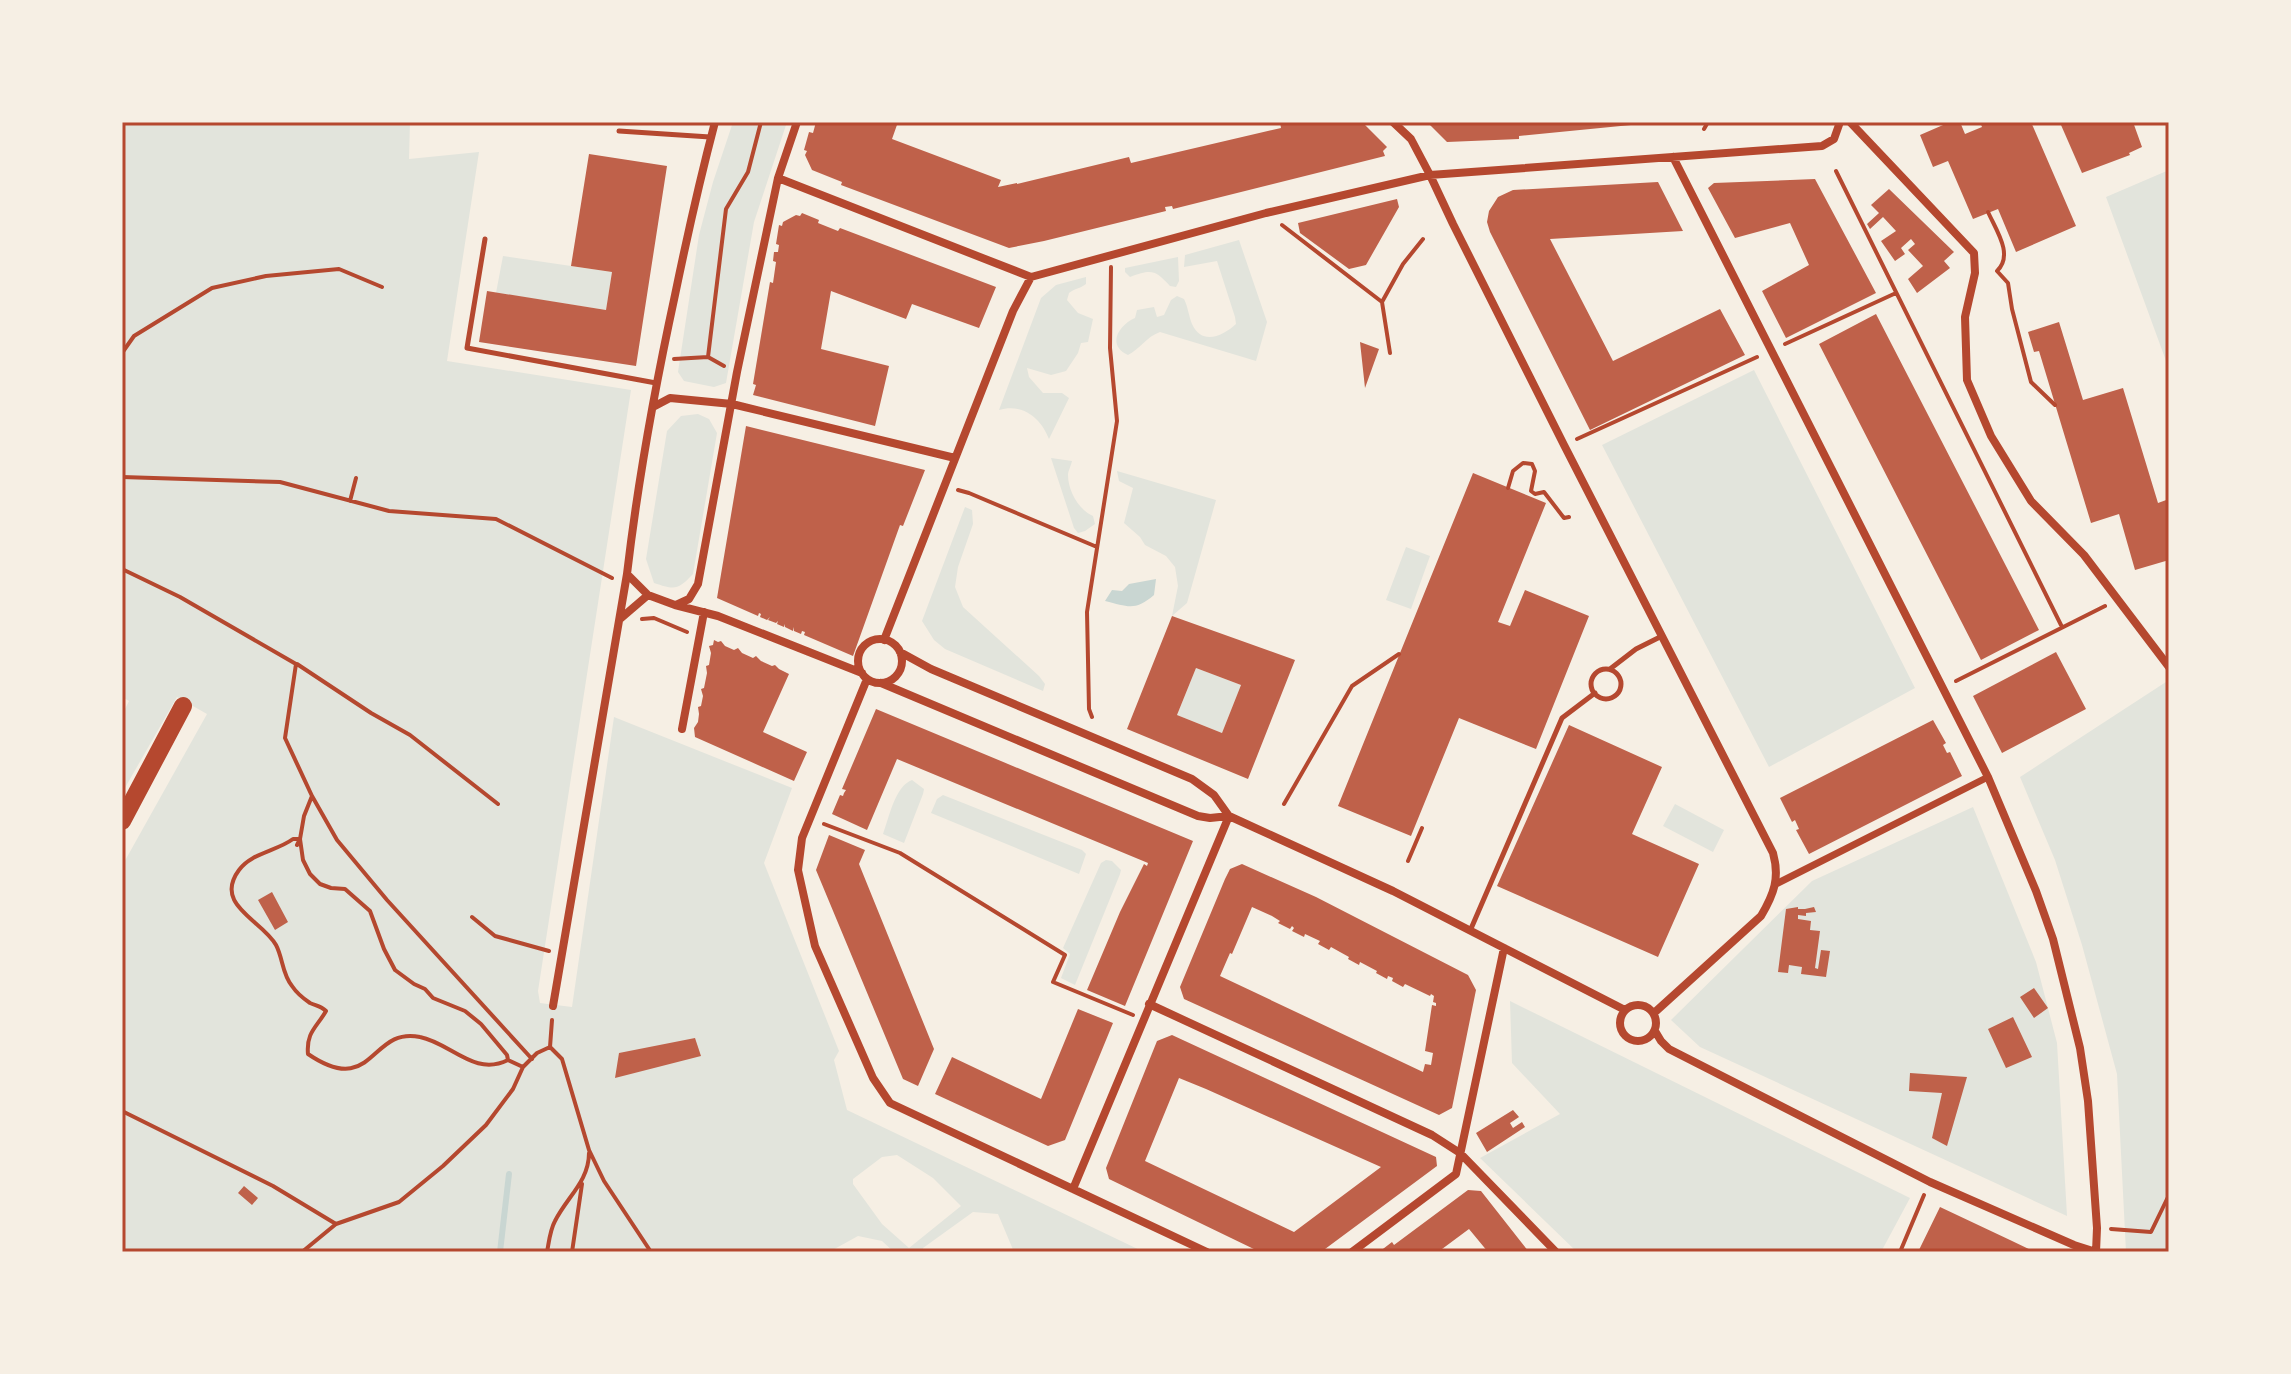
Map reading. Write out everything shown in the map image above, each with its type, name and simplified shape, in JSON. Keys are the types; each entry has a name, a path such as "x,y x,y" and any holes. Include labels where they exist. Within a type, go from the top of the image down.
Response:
{"main road":[{"path":"122,821 183,706"}],"street":[{"path":"553,1006 625,619 633,524 657,383 715,122"},
{"path":"675,605 689,599 698,584 737,372 778,178 797,122"},
{"path":"1393,122 1411,139 1430,175 1773,853 1777,868 1776,884 1761,916 1654,1013"},
{"path":"778,178 1031,277 1266,213 1430,175 1822,146 1834,139 1840,122"},
{"path":"1850,122 1974,253 1975,273 1965,317 1967,380 1991,436 2031,501 2084,555 2169,667"},
{"path":"1655,1031 1669,1049 1930,1182 2096,1252 2088,1101 2080,1048 2053,939 2036,891 1988,777 1673,157"},
{"path":"884,640 1013,311 1031,277"},
{"path":"653,407 670,398 732,404 955,458"},
{"path":"627,574 648,595 704,612 865,676 1198,816 1229,816"},
{"path":"625,619 648,595"},
{"path":"682,729 704,612"},
{"path":"865,676 859,667 860,652 871,641 884,640 897,647 902,659 899,672 889,681 881,683"},
{"path":"900,652 931,669 1192,779 1214,795 1229,816 1393,891 1625,1010"},
{"path":"865,676 802,838 798,870 815,946 873,1078 890,1103 1207,1252"},
{"path":"1776,884 1988,777"},
{"path":"1073,1189 1229,816"},
{"path":"1352,1252 1456,1174 1504,948"},
{"path":"1149,1004 1432,1135 1460,1153 1556,1252"},
{"path":"1639,1004 1654,1013 1657,1019 1655,1031 1647,1039 1630,1039 1625,1035 1620,1018 1625,1010 1639,1004"}],"lane":[{"path":"619,131 711,138"},
{"path":"485,239 467,348 657,383"},
{"path":"1610,669 1619,676 1621,683 1618,693 1609,699 1595,693 1591,686 1594,675 1610,669 1636,649 1662,636"},
{"path":"1470,931 1562,718 1595,693"}],"path":[{"path":"737,372 708,357 726,209 748,172 761,122"},
{"path":"1704,129 1708,122"},
{"path":"1836,171 2062,627"},
{"path":"1988,212 2005,254 2003,265 1997,271 2008,283 2031,382 2055,405"},
{"path":"1280,223 1382,302"},
{"path":"1390,353 1382,302 1403,264 1423,239"},
{"path":"1092,717 1089,709 1087,612 1117,421 1110,348 1111,266"},
{"path":"122,353 134,336 212,288 266,276 339,269 382,287"},
{"path":"1781,346 1896,293"},
{"path":"1564,445 1757,357"},
{"path":"1508,488 1513,471 1523,463 1532,464 1535,471 1531,491 1535,494 1544,492 1564,518 1569,517"},
{"path":"122,477 280,482 389,511 496,519 612,578"},
{"path":"350,501 356,478"},
{"path":"944,486 969,493 1098,547"},
{"path":"122,569 180,597 410,735 498,804"},
{"path":"1943,688 2089,613"},
{"path":"625,619 654,618 688,632"},
{"path":"1284,804 1352,686 1399,654"},
{"path":"296,664 285,738 337,840 387,900 532,1059"},
{"path":"312,796 298,842 310,874 320,884 345,889 370,911 394,972 425,989 433,998 465,1011 481,1024 508,1060 523,1067"},
{"path":"810,819 900,853 1065,955 1053,982 1143,1019"},
{"path":"1408,861 1422,828"},
{"path":"298,842 293,839 254,857 240,868 232,883 232,893 242,912 269,935 278,948 282,967 291,985 304,998 326,1011 313,1027 307,1046 308,1054 338,1070 356,1068 391,1039 418,1036 484,1065 508,1060"},
{"path":"472,917 495,936 549,951"},
{"path":"553,1006 550,1047 562,1059 589,1150 604,1181 651,1252"},
{"path":"302,1252 336,1224 399,1202 443,1166 486,1125 513,1089 523,1067 537,1053 550,1047"},
{"path":"122,1111 273,1186 336,1224"},
{"path":"572,1252 589,1150"},
{"path":"547,1252 554,1222 582,1182"},
{"path":"1900,1252 1930,1182"},
{"path":"2097,1228 2151,1232 2169,1195"}],"shaded area":[{"path":"122,122 410,122 409,159 479,152 447,361 631,390 538,991 540,1003 572,1007 614,717 792,788 764,863 839,1051 834,1060 847,1110 1144,1252 1014,1252 998,1214 973,1212 923,1248 923,1252 894,1252 882,1241 858,1236 829,1252 122,1252 122,866 207,714 177,697 122,793 122,715 129,701 122,697","holes":["897,1155 933,1178 961,1206 909,1248 882,1224 853,1184 853,1179 882,1157"]},
{"path":"733,122 787,122 754,222 726,383 714,387 684,381 678,372 699,235"},
{"path":"2169,170 2169,369 2106,197"},
{"path":"1239,240 1267,322 1256,361 1160,332 1128,355 1121,351 1116,341 1117,335 1124,325 1135,318 1137,310 1154,307 1157,317 1164,315 1171,300 1177,296 1184,299 1192,324 1201,335 1213,337 1236,324 1217,261 1184,267 1185,255"},
{"path":"503,256 612,272 606,310 496,293"},
{"path":"1178,257 1179,281 1176,287 1170,286 1153,272 1130,277 1125,272 1125,268"},
{"path":"1086,277 1086,284 1069,293 1067,300 1078,313 1093,319 1088,342 1081,343 1066,371 1051,375 1027,368 1029,377 1043,393 1062,393 1069,398 1049,439 1030,414 1016,409 999,410 1041,298 1056,285"},
{"path":"1754,370 1915,688 1769,767 1602,445"},
{"path":"698,414 709,419 717,433 693,574 680,586 667,587 654,583 646,559 667,431 681,416"},
{"path":"1051,458 1072,461 1068,475 1070,487 1079,505 1093,516 1095,524 1085,531 1078,533 1074,528"},
{"path":"1117,471 1216,500 1187,603 1172,616 1178,586 1175,567 1166,556 1145,545 1124,523 1133,488 1119,481"},
{"path":"965,507 972,510 973,524 958,567 955,587 963,607 1039,676 1045,684 1043,691 945,649 934,640 922,621"},
{"path":"1406,547 1430,556 1411,609 1386,600"},
{"path":"1156,579 1154,595 1142,604 1126,606 1105,601 1112,590 1122,591 1129,584"},
{"path":"1196,668 1241,685 1222,733 1177,715"},
{"path":"2169,680 2169,1252 2126,1252 2117,1074 2055,860 2020,777"},
{"path":"912,780 924,789 904,843 883,834 897,796"},
{"path":"943,795 1082,850 1086,854 1079,874 931,813 937,799"},
{"path":"1675,804 1724,830 1713,852 1663,826"},
{"path":"1973,807 2036,962 2057,1043 2067,1216 1700,1047 1671,1020 1812,881"},
{"path":"1112,861 1121,870 1075,985 1061,978 1070,954 1063,948 1101,863"},
{"path":"1510,1001 1910,1198 1881,1252 1577,1252 1480,1158 1560,1114 1512,1063"}],"building":[{"path":"816,122 898,122 892,139 1001,180 998,187 1129,157 1131,163 1281,128 1280,122 1362,122 1387,147 1383,151 1385,156 1173,209 1172,206 1165,207 1166,211 1009,248 841,185 842,182 812,170 805,155 807,151 804,150 809,132 813,133"},
{"path":"1427,122 1641,124 1519,136 1519,139 1447,142"},
{"path":"1950,122 1960,122 1965,134 1982,127 1980,122 2031,122 2076,226 2016,252 1998,209 1973,219 1948,161 1933,167 1920,135"},
{"path":"2069,122 2133,122 2142,147 2130,155 2082,173 2061,125"},
{"path":"589,154 667,166 636,366 479,342 487,291 606,310 612,272 571,266"},
{"path":"1815,179 1876,293 1786,338 1762,291 1809,265 1790,223 1735,238 1708,188 1714,183"},
{"path":"1658,182 1683,231 1550,239 1613,361 1720,309 1745,355 1590,430 1490,232 1487,222 1489,211 1498,197 1513,190"},
{"path":"1889,189 1954,252 1944,261 1950,268 1917,293 1908,279 1923,266 1908,250 1915,244 1911,239 1901,248 1905,254 1895,261 1881,241 1896,231 1883,217 1870,229 1867,224 1879,213 1871,205"},
{"path":"1397,199 1399,207 1366,265 1349,269 1300,233 1298,223"},
{"path":"802,213 838,231 840,228 996,287 979,328 912,304 906,319 831,291 821,349 889,366 875,426 753,395 770,282 773,283 774,252 778,252 779,225"},
{"path":"1876,314 2039,630 1981,660 1819,344"},
{"path":"2059,322 2083,400 2123,388 2158,503 2169,499 2169,560 2135,570 2119,514 2091,523 2039,351 2034,352 2028,332"},
{"path":"1360,342 1379,349 1365,388"},
{"path":"746,426 925,470 903,526 900,525 853,656 804,635 805,632 794,631 794,627 793,631 785,624 784,627 777,624 778,621 768,620 770,617 767,620 759,613 758,616 717,598"},
{"path":"1473,473 1546,503 1498,622 1510,626 1525,590 1589,616 1536,749 1459,718 1411,836 1338,806"},
{"path":"1172,616 1295,660 1248,779 1127,729","holes":["1196,668 1241,685 1222,733 1177,715"]},
{"path":"714,640 734,650 738,648 753,658 756,656 789,674 763,732 807,752 794,781 695,737 698,707 703,696 701,689 704,688 711,653 709,646 713,645"},
{"path":"2056,652 2086,709 2002,753 1973,696"},
{"path":"876,709 1193,841 1125,1006 1087,990 1120,912 1144,864 1147,866 1148,863 897,759 867,830 832,814 840,795 843,796 846,790 842,789"},
{"path":"1933,720 1946,743 1943,745 1947,753 1950,752 1962,776 1809,854 1796,830 1799,829 1795,820 1792,822 1780,798"},
{"path":"1569,725 1662,767 1632,834 1699,864 1658,957 1497,886"},
{"path":"829,835 865,850 859,864 934,1049 918,1086 903,1079 816,870"},
{"path":"1242,864 1316,897 1468,975 1476,990 1452,1108 1439,1115 1184,999 1180,987 1230,869","holes":["1252,907 1280,921 1278,923 1290,929 1292,926 1292,931 1320,941 1318,944 1329,950 1331,947 1387,979 1388,976 1393,978 1392,981 1403,987 1405,984 1434,996 1436,1006 1432,1005 1425,1051 1433,1053 1431,1065 1425,1064 1423,1072 1220,976"]},
{"path":"272,892 288,922 275,930 258,900"},
{"path":"1814,907 1816,912 1798,915 1798,919 1811,921 1810,930 1820,931 1815,968 1818,969 1821,950 1830,951 1826,977 1801,974 1802,967 1789,965 1788,973 1778,972 1786,909"},
{"path":"2034,988 2048,1008 2034,1018 2020,997"},
{"path":"1078,1009 1113,1023 1065,1140 1048,1146 935,1094 952,1057 1041,1099"},
{"path":"2013,1017 2032,1057 2006,1068 1988,1029"},
{"path":"1172,1035 1436,1157 1437,1166 1321,1252 1260,1252 1109,1179 1106,1168 1157,1041","holes":["1179,1078 1381,1167 1294,1232 1145,1161"]},
{"path":"695,1038 701,1056 615,1078 619,1053"},
{"path":"1910,1073 1967,1077 1947,1146 1932,1138 1942,1093 1909,1091"},
{"path":"1513,1110 1519,1117 1510,1123 1513,1128 1522,1122 1525,1127 1487,1152 1476,1133"},
{"path":"244,1186 258,1198 252,1205 238,1193"},
{"path":"1468,1190 1481,1191 1529,1252 1488,1252 1469,1229 1438,1252 1379,1252 1392,1242 1394,1245"},
{"path":"1940,1207 2010,1240 2035,1252 1918,1252"}],"waterway":[{"path":"500,1252 509,1174"}]}
